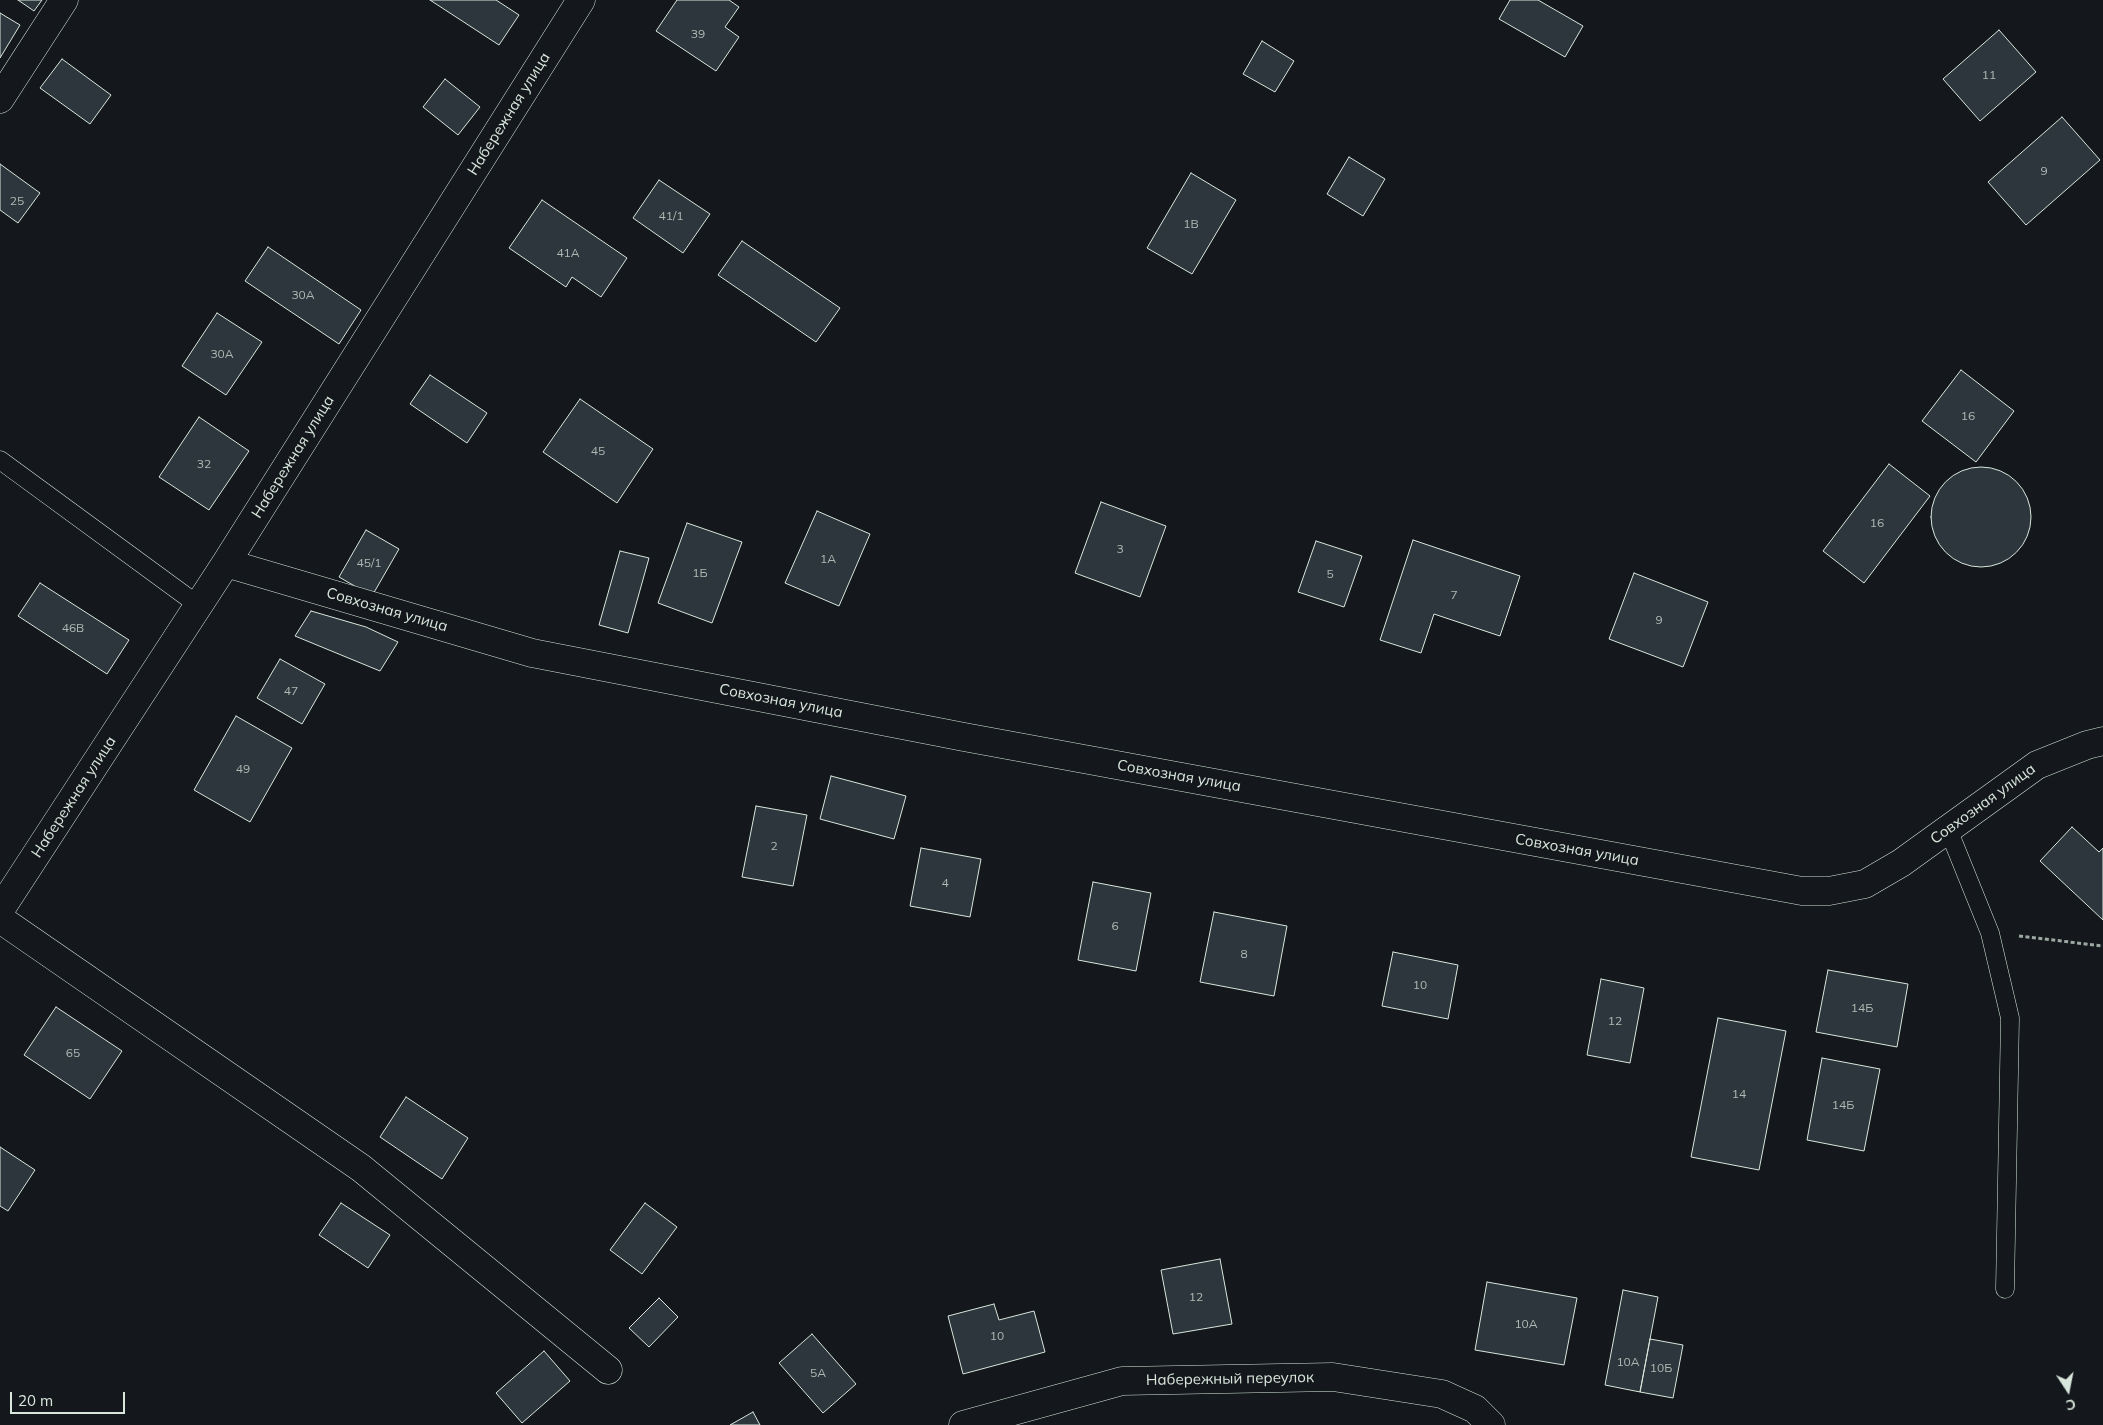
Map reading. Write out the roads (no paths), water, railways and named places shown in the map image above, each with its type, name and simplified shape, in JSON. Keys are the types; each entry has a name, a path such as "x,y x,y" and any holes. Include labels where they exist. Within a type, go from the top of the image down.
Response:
{"street":[{"path":"0,99 64,0"},
{"name":"Набережная улица","path":"0,910 226,564 581,0"},
{"name":"Совхозная улица","path":"226,564 532,653 964,737 1802,892 1829,891 1865,884 1901,863 2037,764 2103,741"},
{"path":"0,918 361,1168 608,1370"},
{"name":"Набережный переулок","path":"963,1425 1122,1381 1333,1377 1442,1394 1475,1409 1491,1425"}],"lane":[{"path":"0,460 198,605"},
{"path":"1948,829 1990,933 2010,1018 2005,1290"}]}
